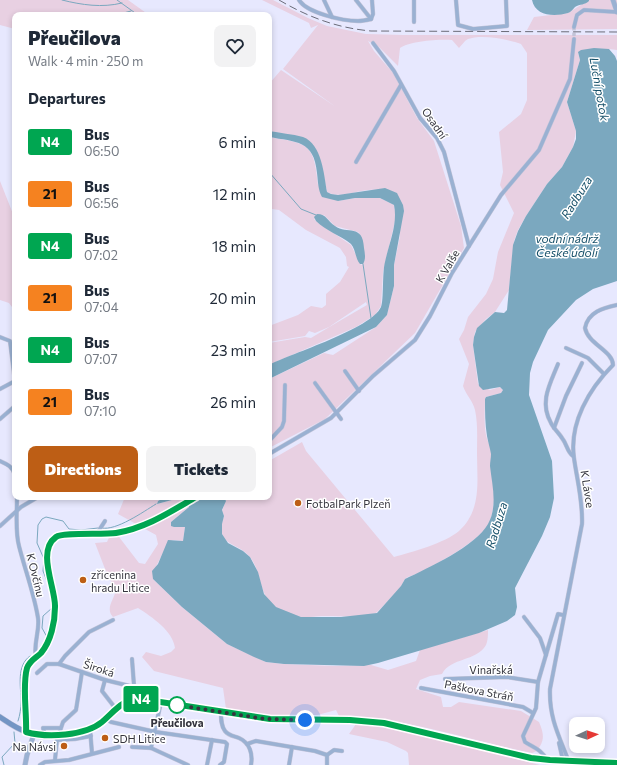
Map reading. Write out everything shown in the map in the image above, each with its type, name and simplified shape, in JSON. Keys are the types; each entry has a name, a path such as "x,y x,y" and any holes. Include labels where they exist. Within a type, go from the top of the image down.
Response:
{"main road":[{"path":"0,717 26,732 58,736 90,729 99,725 125,702 135,699 276,720 350,720 384,723 531,758 566,763 617,764"}],"street":[{"path":"299,0 304,7 332,17 358,21 371,19"},
{"path":"324,0 332,17"},
{"path":"356,0 371,19"},
{"path":"371,19 373,14 372,0"},
{"path":"414,0 414,22"},
{"path":"456,0 458,25 473,29 507,26 506,0"},
{"path":"574,27 574,21 584,10 617,12 613,0"},
{"name":"K Valše","path":"272,452 331,418 415,340 430,316 452,273 501,195 539,150 570,79 574,39"},
{"name":"Osadní","path":"373,43 394,71 420,118 437,138 444,152 469,246"},
{"path":"356,162 401,85"},
{"name":"K Lávce","path":"566,763 554,724 550,703 550,689 563,615 582,524 582,494 574,456 575,434 579,416 588,396 604,374 613,365 612,358 594,343 586,332 585,327 593,313 617,305"},
{"path":"0,337 10,341 12,357"},
{"path":"566,348 588,358 604,374"},
{"path":"558,364 545,400 545,410 554,428 562,437 569,453 574,456"},
{"path":"554,428 568,390 582,364"},
{"path":"345,371 359,391"},
{"path":"0,389 12,383"},
{"path":"315,383 341,419"},
{"path":"272,438 282,427 284,421 285,385"},
{"path":"0,418 12,408"},
{"path":"0,461 12,469"},
{"name":"K Ovčínu","path":"17,500 19,545 25,563 38,618 39,629 35,647 36,657"},
{"path":"0,526 17,510 33,500"},
{"path":"26,732 27,669 30,661 36,657 48,642 56,606 48,560 48,552 51,542 57,537 65,535 96,535 135,528 162,517 191,500"},
{"path":"96,535 105,521"},
{"path":"547,760 543,753 536,747 523,740 536,708 538,682 558,614 563,615"},
{"path":"524,617 542,640 543,650 546,655"},
{"path":"37,673 47,664 59,664 89,632 112,620"},
{"path":"132,659 135,699"},
{"name":"Široká","path":"59,664 105,680 134,687"},
{"path":"55,760 60,728 63,722 76,710 82,672"},
{"name":"Vinařská","path":"444,679 507,677 538,682"},
{"path":"105,680 102,691 116,709"},
{"name":"Paškova Stráň","path":"421,688 523,707 533,713"},
{"path":"151,748 156,732 161,702"},
{"path":"221,712 221,722 225,731 247,744 252,755 251,765"},
{"path":"106,719 111,722 156,732 225,742 227,744 224,762 220,765"},
{"path":"45,735 42,728 60,728"},
{"path":"90,729 92,753"},
{"path":"25,765 34,734"},
{"path":"58,736 75,739 91,736"},
{"path":"208,765 212,740"},
{"path":"247,744 256,740 315,751 327,755"},
{"path":"40,765 45,762 68,760 119,747"},
{"path":"132,747 151,748 185,765"},
{"path":"289,765 292,747"},
{"path":"327,755 334,750 342,751"},
{"path":"327,755 327,765"}],"shaded area":[{"path":"0,0 128,0 145,12 12,12 12,28 0,25"},
{"path":"262,0 273,0 327,26 366,34 617,35 617,50 609,49 578,53 580,60 567,102 576,131 573,147 562,167 547,184 518,230 514,241 509,290 495,312 486,319 475,332 473,345 478,384 490,390 500,387 503,390 501,393 486,397 485,399 486,433 489,445 493,449 494,477 493,508 488,525 476,538 457,552 427,569 406,578 401,587 376,613 371,615 301,617 275,607 266,596 257,569 250,557 224,538 222,526 224,516 222,511 226,500 272,500 272,459 302,442 306,451 394,557 428,547 453,535 459,531 472,514 477,495 477,426 474,407 463,386 469,364 459,339 464,330 468,317 486,294 493,279 498,252 514,213 500,185 503,172 499,132 521,114 527,100 527,53 521,44 509,40 494,38 480,37 468,39 459,48 452,40 425,41 400,48 398,66 379,47 368,41 374,51 393,73 417,118 434,141 461,226 464,248 415,333 325,419 272,446 272,378 324,353 333,355 376,327 387,315 394,286 394,265 400,236 397,193 386,190 375,190 337,195 327,192 321,163 304,138 272,132 272,80 281,70 336,107 283,69 318,25 311,28 309,23"},
{"path":"589,0 617,0 617,29 527,30 534,17 568,13"},
{"path":"272,138 293,141 307,148 314,160 318,185 338,201 355,198 380,198 394,205 396,217 383,272 381,306 375,315 356,327 272,364 272,342 305,337 311,338 367,305 366,302 329,327 315,333 309,331 305,336 272,342 272,325 298,315 311,306 322,308 326,305 326,294 340,282 349,267 347,266 346,257 340,248 306,230 279,210 272,209","holes":["324,215 335,226 358,232 363,243 363,264 361,265 351,245 314,219"]},
{"path":"0,181 12,211 12,307 9,303 0,300"},
{"path":"124,500 160,500 157,504 172,500 186,500 189,507 171,522 185,527 183,541 173,540 168,543 157,565 153,579 182,607 227,644 266,662 334,666 371,665 388,670 416,661 420,650 488,630 487,643 482,650 451,665 442,674 430,676 420,680 416,689 441,697 443,707 451,707 459,702 521,711 539,722 543,737 540,747 537,751 532,753 388,720 339,716 336,710 310,717 266,715 226,709 223,688 154,671 142,657 146,652 161,656 171,652 175,648 173,642 166,630 161,625 138,608 113,617 110,607 116,590 107,574 95,543 107,542 111,533 116,533 139,563 145,564 158,544 156,535 118,514"},
{"path":"356,724 395,728 540,765 409,765 408,753 406,751 387,742 349,734"}],"water":[{"path":"532,0 589,1 575,7 568,13 551,15 537,9"},
{"name":"vodní nádrž České údolí","path":"594,48 609,49 617,61 617,281 593,289 576,300 548,330 533,362 530,373 529,395 552,461 554,498 550,517 542,536 515,588 517,607 515,615 507,621 479,633 364,666 284,664 266,662 227,644 182,607 153,579 152,571 158,564 168,540 183,541 185,527 171,526 171,522 189,507 186,500 226,500 222,510 224,516 222,534 228,543 243,551 250,557 258,572 264,594 276,607 301,617 341,617 377,613 401,586 405,579 451,556 482,532 491,517 494,503 490,466 491,454 486,427 485,399 486,397 501,393 503,390 500,387 483,390 479,386 473,345 474,337 477,328 495,312 504,313 507,310 513,245 518,231 547,184 562,167 576,139 576,131 567,102 580,60 578,52 581,50"},
{"path":"272,132 303,137 314,146 321,161 327,192 338,195 385,188 397,193 403,205 404,211 394,265 394,286 387,315 376,327 272,378 272,364 330,340 363,324 381,307 384,267 395,219 394,205 380,198 355,198 338,201 322,197 312,154 308,148 302,144 272,138"},
{"path":"317,214 325,216 332,224 340,229 358,232 361,235 365,254 363,264 358,262 351,244 324,228 316,221 314,217"},
{"path":"160,500 172,500 157,504"}],"waterway":[{"path":"62,0 92,5 114,5 122,3"},
{"path":"117,0 134,12"},
{"path":"272,175 301,209 316,215"},
{"path":"363,264 371,318"},
{"path":"102,528 115,527 122,524 156,504"},
{"path":"40,650 44,646 47,637 42,628 43,616 52,608 52,598 43,571 44,559 37,543 38,525 42,519 46,517 63,521 69,529 81,530 98,528"},
{"path":"18,721 21,707 21,671 23,665 30,656"},
{"path":"4,765 2,757 15,743 14,732"}],"tunnel":[{"path":"574,27 574,39"}],"railway":[{"path":"279,0 301,12 323,21 358,30 617,32"}],"bus line":[{"name":"N4","path":"191,500 162,517 135,528 96,535 65,535 57,537 51,542 48,552 48,560 56,606 53,627 48,642 40,653 30,661 27,669 26,732 37,735 49,735 85,730 102,722 125,702 135,699 145,699 270,719 350,720 379,722 531,758 588,763 617,763"}],"place":[{"name":"FotbalPark Plzeň","path":"298,503"},
{"name":"zřícenina hradu Litice","path":"83,580"},
{"name":"Přeučilova","path":"177,705"},
{"name":"SDH Litice","path":"105,738"},
{"name":"Na Návsi","path":"64,746"}],"route":[{"path":"177,705 265,719 305,720"}],"water label":[{"name":"Luční potok","path":"600,89"},
{"name":"Radbuza","path":"576,197"},
{"name":"Radbuza","path":"496,525"}]}
